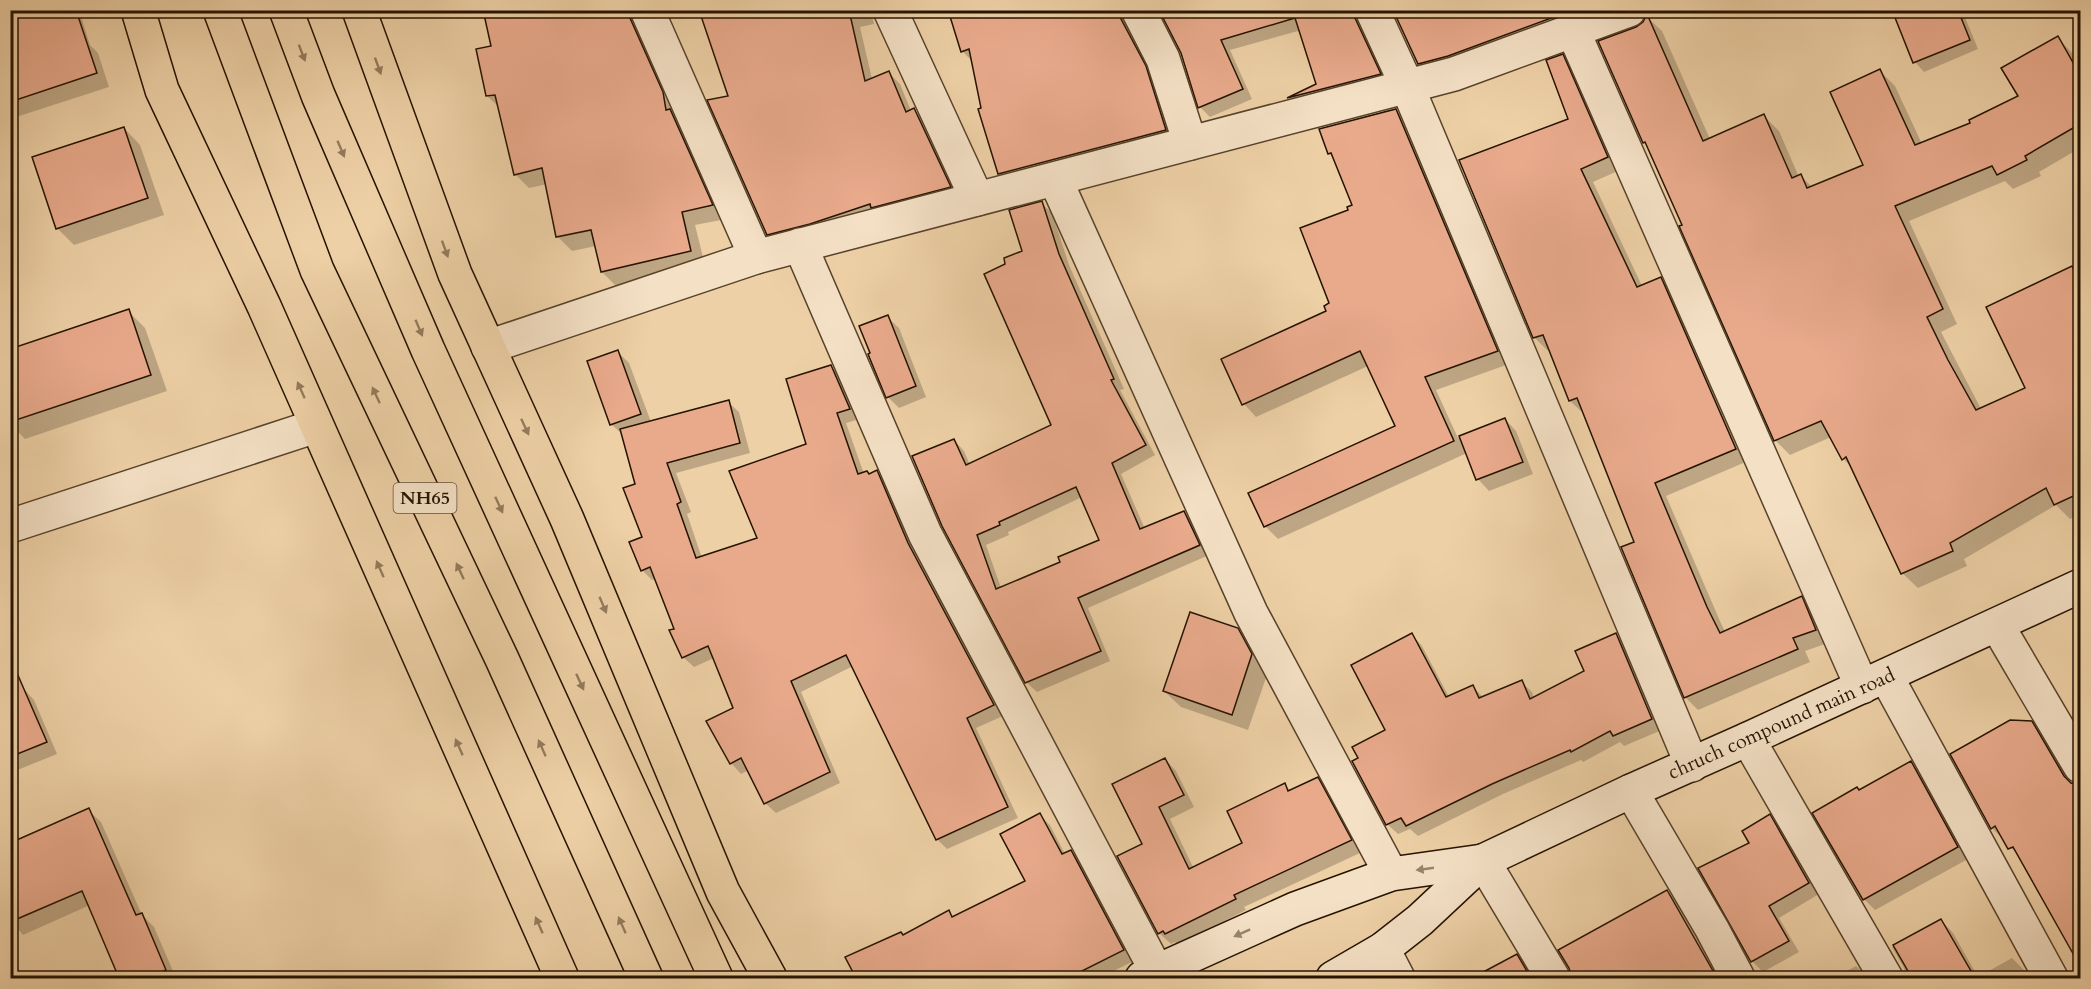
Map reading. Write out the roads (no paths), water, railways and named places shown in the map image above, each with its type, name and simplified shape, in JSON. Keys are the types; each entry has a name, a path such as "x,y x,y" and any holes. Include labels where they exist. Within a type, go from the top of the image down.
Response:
{"main road":[{"path":"138,10 162,90 264,306 562,978"},
{"name":"NH65","path":"220,10 317,270 502,659 646,978"},
{"path":"286,10 318,95 428,350 716,978"},
{"path":"359,10 455,274 567,519 723,892 770,978"}],"street":[{"path":"647,10 756,257"},
{"path":"890,10 977,199"},
{"path":"1138,10 1163,59 1190,143"},
{"path":"1372,10 1407,86 1692,765"},
{"path":"488,347 756,257 1454,74 1629,10"},
{"path":"1573,31 1874,681 2051,978"},
{"path":"1055,178 1251,613 1391,874"},
{"path":"800,245 925,534 1150,975 1294,909 1391,874 1483,861"},
{"path":"10,526 316,426"},
{"name":"chruch compound main road","path":"1483,861 2080,586"},
{"path":"1996,625 2080,766"},
{"path":"1748,740 1886,978"},
{"path":"1631,791 1738,978"},
{"path":"1334,978 1383,949 1420,920 1483,861"},
{"path":"1483,861 1553,978"},
{"path":"1383,949 1398,978"}]}
